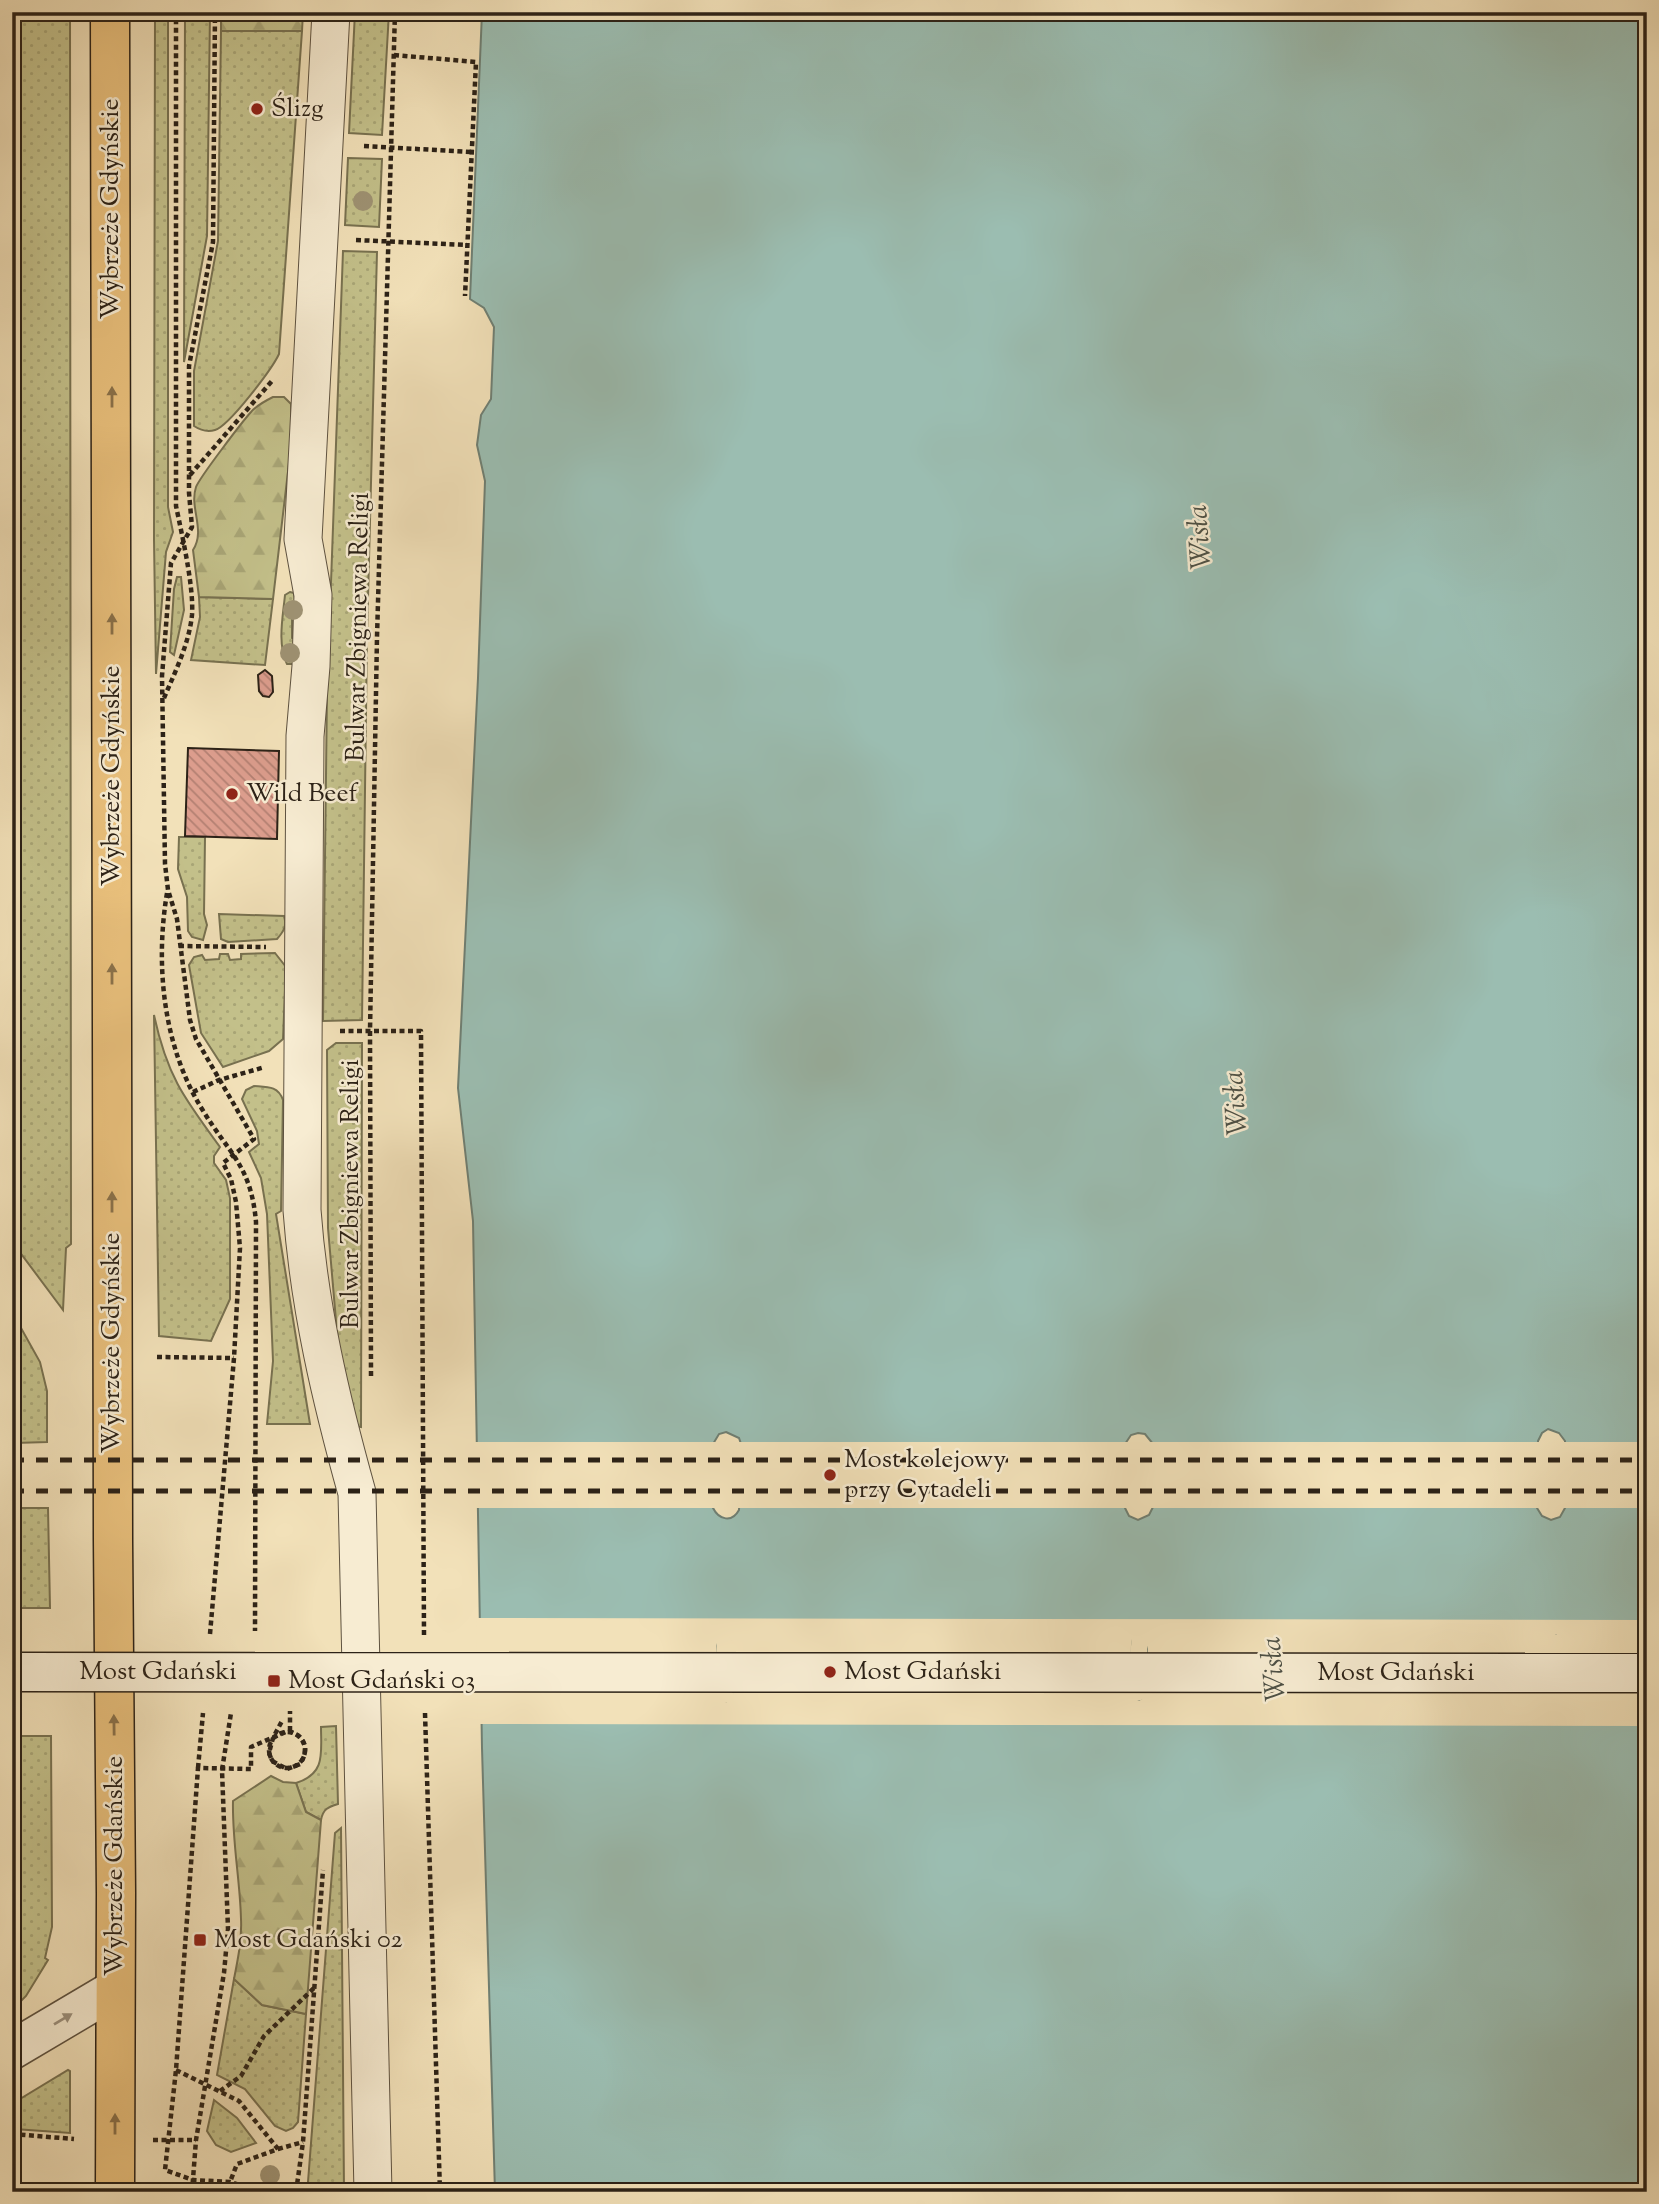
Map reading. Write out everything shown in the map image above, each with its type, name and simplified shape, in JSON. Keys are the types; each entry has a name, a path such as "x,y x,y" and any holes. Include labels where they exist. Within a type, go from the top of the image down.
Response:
{"main road":[{"name":"Wybrzeże Gdyńskie","path":"110,12 113,1540"},
{"name":"Wybrzeże Gdańskie","path":"113,1540 115,2192"},
{"name":"Most Gdański","path":"12,1672 1647,1673"},
{"path":"12,2050 115,1989"}],"street":[{"path":"331,12 303,539 313,595 305,736 302,1210 306,1263 324,1365 357,1493 373,2192"}],"path":[{"path":"163,701 181,657 192,614 176,506 176,12"},
{"path":"209,1645 234,1358 240,1248 236,1202 231,1179 223,1163 254,1139 196,1039 190,1020 177,919 168,890 165,864 162,676 171,563 192,527 189,366 213,242 215,12"},
{"name":"Bulwar Zbigniewa Religi","path":"370,1386 370,1031 387,241 396,12"},
{"path":"394,55 475,62 465,296"},
{"path":"324,143 471,152"},
{"path":"319,238 467,245"},
{"path":"190,475 313,334"},
{"path":"168,890 163,919 165,1006 176,1056 192,1092 234,1153 250,1186 256,1222 256,1616 253,1642"},
{"path":"179,946 304,947"},
{"path":"370,1031 421,1031 424,1642"},
{"path":"192,1092 219,1080 271,1066 303,1062"},
{"path":"158,1357 234,1358"},
{"path":"204,1699 176,2070 165,2170 193,2179 230,2182 263,2192"},
{"path":"192,2192 204,2084 224,1973 228,1928 222,1770 235,1701"},
{"path":"287,1731 290,1707"},
{"path":"425,1710 440,2192"},
{"path":"282,1721 270,1744 270,1757 278,1765 288,1769 297,1767 303,1759 306,1753 304,1741 299,1735 287,1731 282,1732 272,1740 269,1748 272,1760 286,1769 297,1766 303,1759"},
{"path":"198,1768 251,1769 251,1747 287,1731"},
{"path":"296,2192 303,2142 324,1863"},
{"path":"219,2091 241,2076 264,2036 314,1987"},
{"path":"176,2070 239,2101 278,2150"},
{"path":"12,2134 72,2138"},
{"path":"154,2140 197,2140"},
{"path":"229,2192 237,2164 303,2142"}],"green space":[{"path":"19,12 70,12 71,1244 66,1248 63,1310 16,1247 13,1238 12,198"},
{"path":"155,12 168,12 168,507 173,532 166,552 156,674 154,540"},
{"path":"185,12 210,12 207,236 184,362"},
{"path":"221,12 303,12 302,31 221,31"},
{"path":"355,12 389,12 382,135 349,133"},
{"path":"221,31 302,31 279,354 240,408 221,426 210,431 194,426 194,371 218,241"},
{"path":"348,158 382,159 379,227 345,225"},
{"path":"343,251 377,252 367,637 362,1020 323,1021 327,693"},
{"path":"273,397 284,397 291,404 291,446 273,599 199,597 193,550 198,535 194,503 196,487 251,412"},
{"path":"177,577 181,577 184,610 174,655 170,652"},
{"path":"294,593 298,618 292,619 292,638 298,639 297,658 292,664 287,664 282,648 282,630 285,595"},
{"path":"199,597 273,599 265,665 191,660 200,617"},
{"path":"179,837 205,837 204,914 207,925 203,940 192,937 188,931 187,897 178,869"},
{"path":"219,914 284,916 285,926 277,939 228,942 221,939"},
{"path":"275,953 286,967 283,1039 269,1051 223,1067 201,1033 189,965 194,957 202,955 205,960 219,959 220,954 228,954 230,960 241,959 241,954"},
{"path":"154,1015 178,1086 220,1147 214,1156 214,1163 226,1180 230,1198 230,1299 211,1341 159,1336"},
{"path":"336,1043 362,1043 361,1427 355,1426 338,1344 328,1228 327,1050"},
{"path":"254,1086 275,1090 283,1100 281,1211 276,1214 310,1424 267,1424 273,1361 267,1214 261,1178 249,1152 259,1144 257,1131 242,1099 246,1090"},
{"path":"16,1319 40,1362 47,1391 47,1442 15,1443 13,1320"},
{"path":"13,1508 48,1508 50,1608 14,1608"},
{"path":"336,1726 338,1804 326,1809 321,1820 306,1812 296,1783 313,1774 317,1768 321,1754 321,1727"},
{"path":"14,1736 51,1736 52,1927 45,1958 48,1960 26,1996 14,2008"},
{"path":"271,1776 283,1782 296,1783 306,1812 321,1820 306,2014 262,2005 234,1979 241,1926 233,1801"},
{"path":"341,1828 344,2192 317,2192 308,2182 335,1833"},
{"path":"234,1979 262,2005 306,2014 298,2122 286,2131 275,2126 245,2089 217,2075"},
{"path":"68,2070 70,2133 15,2129 15,2102"},
{"path":"214,2100 237,2118 256,2143 231,2152 216,2145 207,2131"}],"water":[{"name":"Wisła","path":"482,12 1647,12 1647,2192 495,2192 482,1748 473,1221 458,1088 485,481 477,445 481,415 491,399 494,327 484,308 470,299","holes":["1548,1429 1559,1433 1565,1441 1565,1508 1560,1517 1551,1520 1542,1516 1537,1508 1538,1441","726,1432 739,1438 741,1444 739,1510 729,1518 722,1517 713,1508 713,1444 719,1434","1138,1433 1145,1434 1154,1445 1153,1507 1149,1515 1138,1520 1129,1516 1125,1508 1125,1444 1131,1435","728,1631 737,1644 734,1702 721,1705 713,1697 716,1635","1548,1631 1562,1635 1563,1699 1546,1703 1540,1695 1540,1647","1136,1632 1148,1637 1149,1699 1133,1703 1126,1692 1131,1635"]}],"pier":[{"path":"473,1442 717,1442 717,1508 474,1508"},
{"path":"737,1442 1129,1442 1129,1508 736,1508"},
{"path":"1149,1442 1541,1442 1541,1508 1149,1508"},
{"path":"1561,1442 1647,1442 1647,1508 1561,1508"},
{"name":"Most Gdański","path":"476,1618 1647,1620 1647,1726 478,1724","holes":["727,1634 734,1644 733,1695 726,1703 716,1696 716,1646 719,1637","1550,1634 1559,1637 1561,1647 1560,1695 1553,1700 1544,1694 1543,1648","1138,1635 1145,1639 1148,1649 1147,1692 1139,1701 1133,1699 1130,1692 1132,1639"]}],"building":[{"path":"265,670 272,676 273,692 269,697 263,696 259,691 258,675"},
{"name":"Wild Beef","path":"188,748 279,751 277,839 185,836"}],"tram line":[{"path":"12,1663 1647,1664"},
{"path":"12,1681 1647,1682"}],"railway":[{"path":"12,1460 1647,1460"},
{"path":"12,1491 1647,1491"}],"place":[{"name":"Ślizg","path":"257,109"},
{"name":"Wild Beef","path":"232,794"},
{"name":"Most kolejowy przy Cytadeli","path":"830,1475"},
{"name":"Most Gdański","path":"830,1672"},
{"name":"Most Gdański 03","path":"274,1681"},
{"name":"Most Gdański 02","path":"200,1940"}]}
